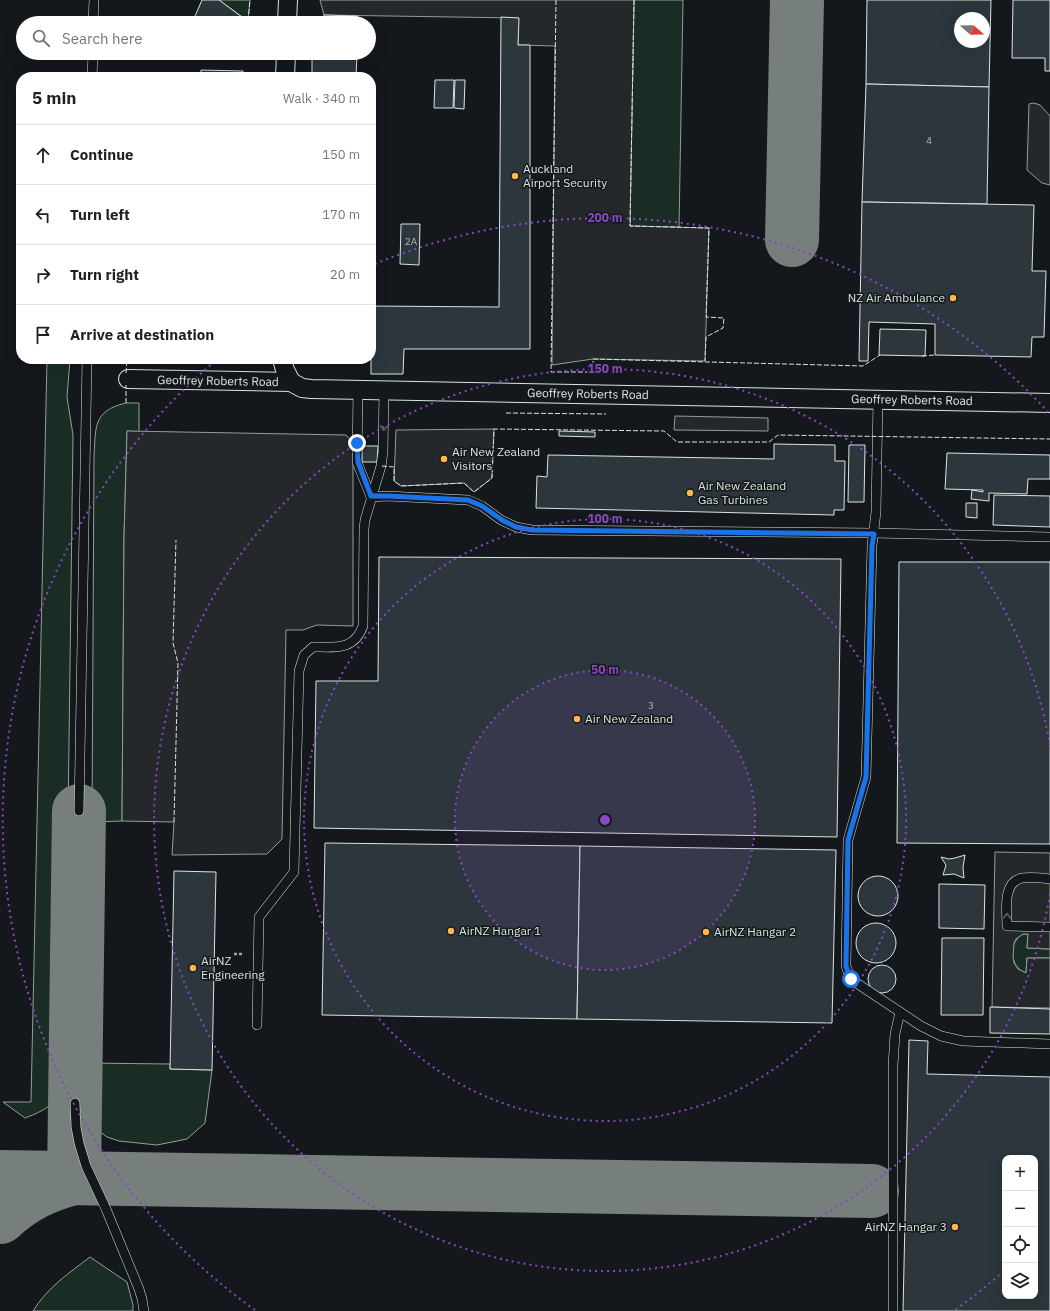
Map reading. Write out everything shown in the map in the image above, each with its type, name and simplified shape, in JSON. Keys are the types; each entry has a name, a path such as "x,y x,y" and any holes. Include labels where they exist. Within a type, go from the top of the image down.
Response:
{"street":[{"path":"287,16 288,0"},
{"path":"285,72 286,60"},
{"path":"283,364 292,382"},
{"name":"Geoffrey Roberts Road","path":"128,379 292,382 302,388 311,389 1050,403"}],"lane":[{"path":"93,16 94,0"},
{"path":"92,72 93,60"},
{"path":"79,811 87,364"},
{"path":"358,390 358,462 371,496"},
{"path":"257,1025 259,917 294,872 299,671 304,655 313,647 341,647 355,641 363,626 364,529 371,496 381,466 383,452 384,390"},
{"path":"878,399 876,512 872,546 866,777 848,840 846,966 851,979 921,1026 941,1036 963,1041 1050,1044"},
{"path":"371,496 468,500 482,506 490,513 516,527 532,530 874,534 1050,538"},
{"path":"1050,879 1023,878 1013,883 1008,893 1007,926 1050,927"},
{"path":"893,1311 893,1066 895,1034 900,1012"},
{"path":"75,1103 78,1138 86,1166 106,1209 139,1289 144,1311"}],"green space":[{"path":"219,0 250,0 248,16 241,16"},
{"path":"634,0 683,0 679,227 630,226"},
{"path":"47,364 70,364 67,397 73,435 65,1064 63,1085 60,1093 48,1107 25,1118 3,1102 31,1102"},
{"path":"126,403 139,403 139,432 127,431 124,538 122,821 92,822 95,437 98,422 101,416 115,406"},
{"path":"1023,934 1028,934 1027,948 1050,949 1050,958 1027,958 1026,973 1016,966 1012,954 1015,943"},
{"path":"86,1063 170,1064 170,1069 212,1070 205,1123 187,1139 157,1145 119,1141 107,1137 99,1131 89,1119 86,1108"},
{"path":"90,1257 127,1282 133,1305 133,1311 33,1311 52,1288 66,1275"}],"shaded area":[{"path":"320,0 634,0 630,226 709,228 705,361 593,359 552,365 555,46 518,45 518,18 324,15"},
{"path":"1034,103 1040,105 1050,116 1050,185 1042,183 1027,170 1029,104"},
{"path":"675,416 768,418 768,431 674,430"},
{"name":"Air New Zealand Visitors","path":"494,429 492,478 474,492 464,483 401,486 394,481 396,430"},
{"path":"127,431 346,435 353,443 353,626 317,625 303,630 286,630 282,839 267,854 172,855 174,822 122,821 124,538"},
{"path":"995,852 1050,853 1050,949 1027,948 1028,934 1023,934 1016,939 1014,943 1013,957 1014,963 1018,969 1026,973 1027,958 1050,958 1050,1008 992,1007"}],"building":[{"path":"202,0 219,0 241,16 195,16"},
{"path":"867,0 991,0 990,44 990,12 954,12 954,48 990,48 989,87 866,84"},
{"path":"1013,0 1050,0 1050,71 1045,71 1045,58 1012,58"},
{"path":"324,15 357,16 324,16"},
{"name":"Auckland Airport Security","path":"501,17 519,18 518,45 530,45 530,349 404,349 403,374 371,374 371,364 376,364 376,306 499,307"},
{"path":"312,60 357,60 356,72 312,72"},
{"path":"201,70 243,71 243,72 201,72"},
{"path":"435,80 454,80 453,108 434,108"},
{"path":"455,80 465,80 464,109 454,108"},
{"path":"866,84 989,87 987,204 862,202"},
{"name":"NZ Air Ambulance","path":"862,202 1034,205 1032,271 1046,271 1044,337 1032,337 1031,357 935,355 935,324 869,322 868,361 859,361"},
{"path":"401,224 420,224 419,265 400,264"},
{"path":"880,329 926,330 925,356 879,355"},
{"path":"559,431 595,432 595,437 559,436"},
{"name":"Air New Zealand Gas Turbines","path":"774,444 835,445 835,461 845,461 844,510 834,510 834,515 536,508 537,476 547,477 548,455 774,459"},
{"path":"849,445 865,445 864,502 848,502"},
{"path":"362,446 378,446 377,462 362,462"},
{"path":"947,453 1050,455 1050,479 1028,479 1027,494 989,493 989,501 971,499 972,490 983,492 983,490 945,489"},
{"path":"994,495 1050,496 1050,527 993,525"},
{"path":"966,503 977,503 977,518 966,517"},
{"name":"Air New Zealand","path":"379,557 841,559 837,837 314,828 316,681 378,681"},
{"path":"899,562 1050,562 1050,844 897,843"},
{"name":"AirNZ Hangar 1","path":"325,843 580,846 577,1019 322,1015"},
{"name":"AirNZ Hangar 2","path":"580,846 836,850 832,1023 577,1019"},
{"path":"965,855 963,867 964,878 954,874 943,875 946,865 941,857 949,859"},
{"name":"AirNZ Engineering","path":"174,871 216,872 212,1070 170,1069"},
{"path":"882,876 889,879 895,885 898,896 897,904 889,913 882,916 874,916 867,913 859,904 858,892 861,885 870,877"},
{"path":"939,884 985,885 984,929 939,928"},
{"path":"880,923 887,926 893,932 896,943 895,951 887,960 880,963 872,963 865,960 857,951 856,939 859,932 868,924"},
{"path":"942,938 984,938 983,1015 941,1015"},
{"path":"882,965 892,969 896,979 892,989 882,993 872,989 868,979 872,969"},
{"path":"990,1007 1050,1009 1050,1034 990,1033"},
{"name":"AirNZ Hangar 3","path":"909,1040 928,1041 927,1074 1050,1077 1050,1311 903,1311"}],"taxiway":[{"path":"792,240 797,0"},
{"path":"0,1217 17,1203 43,1188 74,1178 79,811"},
{"path":"0,1177 872,1191"}],"fence":[{"path":"248,16 250,0"},
{"path":"556,0 551,372 593,372 593,359 863,366 880,355"},
{"path":"634,0 630,226 709,228 706,317 724,318 723,328 706,337 705,361"},
{"path":"922,356 935,355"},
{"path":"126,373 127,364"},
{"path":"126,385 126,403"},
{"path":"506,413 606,414"},
{"path":"382,466 394,467 394,481 401,486 464,483 474,492 492,478 494,429 664,431 677,442 769,442 778,435 1050,439"},
{"path":"174,822 178,663 173,643 176,540"}],"place":[{"name":"Auckland Airport Security","path":"515,176"},
{"name":"NZ Air Ambulance","path":"953,298"},
{"name":"Air New Zealand Visitors","path":"444,459"},
{"name":"Air New Zealand Gas Turbines","path":"690,493"},
{"name":"Air New Zealand","path":"577,719"},
{"name":"AirNZ Hangar 1","path":"451,931"},
{"name":"AirNZ Hangar 2","path":"706,932"},
{"name":"AirNZ Engineering","path":"193,968"},
{"name":"AirNZ Hangar 3","path":"955,1227"}],"route":[{"path":"357,443 358,462 371,496 468,500 475,502 490,513 516,527 532,530 874,534 872,546 866,777 848,840 846,966 851,979"}]}
